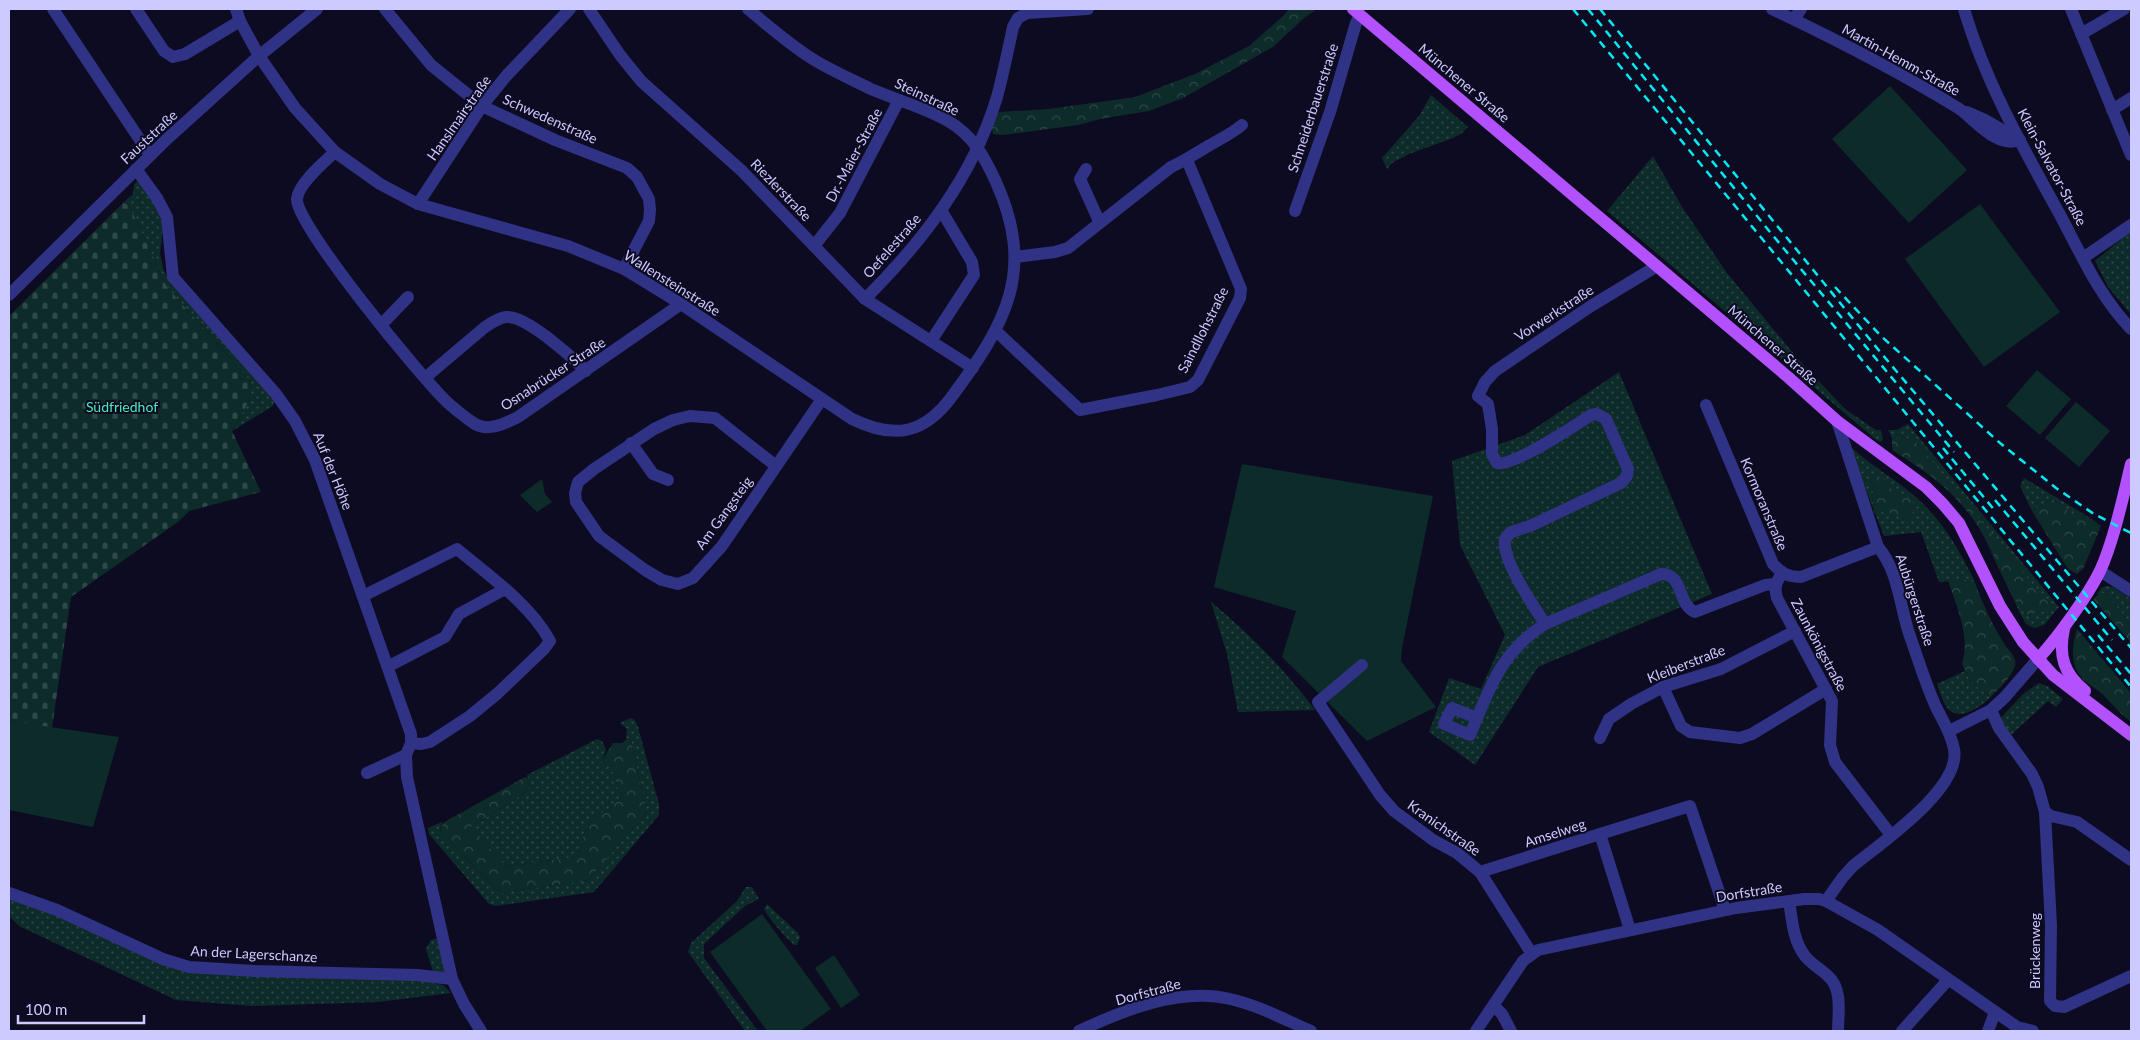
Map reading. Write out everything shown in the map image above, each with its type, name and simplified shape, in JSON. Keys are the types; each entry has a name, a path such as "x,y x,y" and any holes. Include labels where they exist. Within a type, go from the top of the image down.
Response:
{"main road":[{"name":"Münchener Straße","path":"1357,12 1788,377 1837,421 1926,487 1959,523 2011,625 2038,659 2070,689 2131,735"},
{"path":"2038,659 2065,624 2100,571 2131,464"},
{"path":"2065,624 2061,647 2064,668 2075,683 2093,699 2107,718"}],"street":[{"path":"53,9 150,155"},
{"path":"136,9 164,51 173,56 186,54 238,15"},
{"name":"Fauststraße","path":"9,294 150,155 259,56 316,9"},
{"name":"Schwedenstraße","path":"385,9 432,65 482,106 555,140 627,168 638,177 649,199 649,220 624,269"},
{"name":"Hanslmairstraße","path":"418,204 482,106 507,75 570,9"},
{"name":"Riezlerstraße","path":"589,9 620,55 641,81 742,171 865,299 972,368"},
{"name":"Steinstraße","path":"748,9 812,58 838,73 948,121 977,146 1003,197 1011,223 1015,257 1012,291 996,331"},
{"name":"Oefelestraße","path":"865,299 910,252 958,184 988,122 997,96 1013,27 1018,18 1027,13 1088,9"},
{"name":"Martin-Hemm-Straße","path":"1772,9 1797,14 1962,111 1985,120 2020,140"},
{"name":"Klein-Salvator-Straße","path":"1964,9 2001,103 2020,140 2096,283 2114,310 2131,330"},
{"path":"2071,9 2131,155"},
{"path":"2081,34 2124,9"},
{"name":"Schneiderbauerstraße","path":"1294,211 1330,112 1356,23 1357,12"},
{"name":"Wallensteinstraße","path":"238,15 259,56 294,108 335,152 380,184 418,204 568,246 624,269 681,304 822,399 869,427 887,432 909,431 928,421 943,409 996,331"},
{"path":"2112,110 2131,98"},
{"name":"Dr.-Maier-Straße","path":"814,246 840,213 900,100"},
{"path":"1985,120 1997,115 2001,103"},
{"name":"Martin-Hemm-Straße","path":"1962,111 1976,125 1996,137 2008,142 2020,140"},
{"path":"1015,257 1055,252 1068,248 1099,221 1171,167 1231,135 1242,125"},
{"name":"Osnabrücker Straße","path":"335,152 302,186 297,197 298,207 315,237 381,324 447,402 477,425 497,427 518,417 681,304"},
{"name":"Saindllohstraße","path":"996,331 1080,410 1190,387 1198,380 1240,298 1241,289 1187,160"},
{"name":"Auf der Höhe","path":"136,168 157,198 167,217 172,277 276,394 305,439 324,483 389,666 410,729 411,743"},
{"path":"1086,169 1080,179 1099,221"},
{"name":"Oefelestraße","path":"931,341 974,275 972,262 941,210"},
{"path":"2083,258 2131,225"},
{"name":"Vorwerkstraße","path":"1545,624 1512,567 1504,545 1506,536 1511,532 1530,526 1621,483 1627,476 1627,466 1606,419 1597,414 1591,415 1549,441 1507,463 1497,462 1492,454 1492,429 1488,404 1478,396 1490,376 1503,366 1591,306 1657,266"},
{"path":"381,324 408,298"},
{"path":"426,377 485,327 494,321 507,317 517,318 546,336 570,354 586,371"},
{"name":"Am Gangsteig","path":"776,466 715,418 690,416 673,420 631,443 578,482 575,493 576,502 599,536 645,570 662,580 678,584 693,578 722,546 822,399"},
{"name":"Kormoranstraße","path":"1706,405 1773,564 1784,573"},
{"name":"Aubürgerstraße","path":"1826,901 1853,866 1933,799 1947,780 1953,765 1955,751 1949,731 1936,707 1906,626 1889,563 1878,547 1837,421"},
{"path":"631,443 653,474 668,480"},
{"path":"1477,718 1502,664 1521,642 1545,624 1661,574 1667,574 1674,579 1688,608 1695,612 1766,585 1776,584 1784,573 1791,577 1800,578 1878,547"},
{"path":"364,596 457,549 505,589 543,629 550,641 504,687 470,716 430,742 421,744 411,743 406,755 406,771 418,830 452,979 464,1004 481,1031"},
{"path":"2100,571 2131,592"},
{"name":"Zaunkönigstraße","path":"1776,584 1774,590 1777,598 1832,701 1830,745 1832,756 1891,835"},
{"path":"389,666 445,637 459,614 505,589"},
{"name":"Kleiberstraße","path":"1600,738 1609,719 1631,704 1663,687 1721,669 1795,631"},
{"path":"1949,731 1991,710 2038,659"},
{"name":"Kranichstraße","path":"1362,665 1318,702 1380,795 1394,811 1433,840 1457,853 1480,872 1532,954"},
{"path":"1663,687 1681,726 1690,732 1740,738 1752,734 1826,689"},
{"name":"Brückenweg","path":"1991,710 1999,728 2032,774 2045,812 2051,925 2050,1001 2055,1006 2064,1007 2131,976"},
{"path":"366,773 406,755"},
{"path":"1600,834 1690,806 1725,910"},
{"path":"2045,812 2051,816 2077,822 2131,860"},
{"name":"Amselweg","path":"1480,872 1600,834 1630,930"},
{"name":"An der Lagerschanze","path":"9,893 57,910 163,960 189,966 264,971 418,975 452,979"},
{"name":"Dorfstraße","path":"1476,1031 1519,967 1532,954 1544,948 1725,910 1811,899 1826,901 1878,930 2021,1029 2033,1031"},
{"path":"1789,901 1796,940 1805,956 1831,978 1836,986 1838,1031"},
{"path":"1902,1031 1948,980"},
{"name":"Dorfstraße","path":"1079,1031 1147,1005 1196,995 1218,996 1235,1000 1311,1031"},
{"path":"1494,1006 1502,1014 1511,1031"},
{"path":"1988,1031 1995,1012"}],"green space":[{"path":"1289,9 1317,9 1304,18 1273,47 1183,98 1149,111 1100,119 1078,125 1003,135 993,134 991,124 999,112 1049,109 1135,97 1195,74 1249,46"},
{"path":"1890,86 1967,170 1909,223 1832,139"},
{"path":"1431,95 1468,127 1461,134 1453,138 1409,154 1392,163 1387,169 1382,158 1419,116"},
{"path":"1653,156 1682,207 1727,273 1798,359 1845,409 1876,430 1881,430 1883,440 1880,442 1875,439 1607,211"},
{"path":"138,181 162,214 163,226 160,253 163,269 171,284 272,396 273,406 232,431 248,403 251,382 167,287 129,205 123,203 133,194 134,184"},
{"name":"Südfriedhof","path":"123,203 129,205 167,287 251,382 248,403 232,431 261,492 189,511 178,522 71,597 52,728 9,721 9,316"},
{"path":"1980,204 2060,312 1984,367 1905,259"},
{"path":"2131,231 2131,314 2108,287 2095,261"},
{"path":"2037,370 2071,399 2040,435 2006,406"},
{"path":"1619,372 1712,594 1538,667 1475,765 1429,732 1449,678 1481,689 1505,635 1460,545 1452,461 1525,435"},
{"path":"2076,402 2110,431 2079,467 2045,438"},
{"path":"1908,424 2059,607 2044,625 2034,628 2026,624 1981,531 1993,555 2053,610 1916,442 1896,434 1892,450 1892,438 1888,430 1897,430"},
{"path":"1895,434 1916,442 2054,610 2025,615 2018,605 1988,543 1973,519 1953,496 1931,476 1892,450"},
{"path":"1850,449 1853,449 1904,487 1931,512 1955,544 1974,580 1939,582 1921,532 1884,536 1875,513 1889,513 1904,520 1911,499 1869,479 1874,487 1872,496 1874,509"},
{"path":"1242,464 1433,496 1401,661 1436,707 1367,741 1282,657 1296,611 1214,587"},
{"path":"1869,472 1891,482 1890,488 1912,499 1914,509 1909,519 1904,520 1886,512 1874,514 1872,496 1874,487 1869,479"},
{"path":"2024,478 2092,519 2069,512 2052,498 2032,511 2020,486"},
{"path":"542,479 545,494 552,502 537,512 520,495"},
{"path":"2052,498 2069,512 2092,519 2101,526 2083,569 2077,574 2068,569 2032,511"},
{"path":"1948,580 1974,580 1991,620 2015,660 2016,663 2011,675 1991,697 1971,682 1962,664 1965,643 1964,632"},
{"path":"2106,586 2113,587 2131,599 2131,624 2106,594 2097,594 2101,588"},
{"path":"2101,592 2106,594 2131,624 2131,643 2093,599"},
{"path":"1211,602 1266,653 1315,710 1238,712 1227,654"},
{"path":"2077,629 2131,693 2131,722 2077,672 2073,654"},
{"path":"1965,671 1971,682 1991,697 1969,712 1957,714 1946,706 1937,684"},
{"path":"2039,683 2047,686 2063,699 2056,707 2048,701 2011,735 1999,720 2023,694"},
{"path":"630,718 635,720 638,727 659,804 659,815 594,892 495,906 489,904 429,834 428,828 442,822 440,831 500,893 588,880 647,812 631,740 626,738 627,729 620,723"},
{"path":"9,721 119,737 93,827 9,810"},
{"path":"597,739 602,741 606,750 602,760 610,763 621,798 609,809 593,818 584,833 581,848 575,857 506,866 471,827 526,792 530,784 527,775"},
{"path":"627,739 631,740 647,812 588,880 500,893 440,831 443,823 525,777 528,778 530,784 526,792 471,827 506,866 575,857 581,848 584,833 593,818 609,809 621,798 610,764 605,769 602,765 602,760 613,743 622,743"},
{"path":"746,887 752,887 759,899 745,906 704,944 704,958 758,1031 745,1031 688,952 691,943 736,902"},
{"path":"9,897 63,917 158,963 422,980 443,985 451,993 378,1002 252,1006 176,1000 19,926 9,916"},
{"path":"767,904 798,933 800,937 797,945 790,942 770,918 764,909"},
{"path":"762,914 831,1009 800,1031 767,1031 710,952"},
{"path":"439,938 445,972 433,972 426,949 431,940"},
{"path":"834,955 860,995 841,1008 815,968"}],"railway":[{"path":"1573,9 2131,687"},
{"path":"1588,9 1770,232 1954,452"},
{"path":"1600,9 1881,353 2131,648"},
{"path":"1835,287 1881,336 2000,443 2056,488 2094,514 2131,533"},
{"path":"1943,448 1996,512"},
{"path":"1995,500 2112,640"},
{"path":"2098,635 2131,674"}]}
